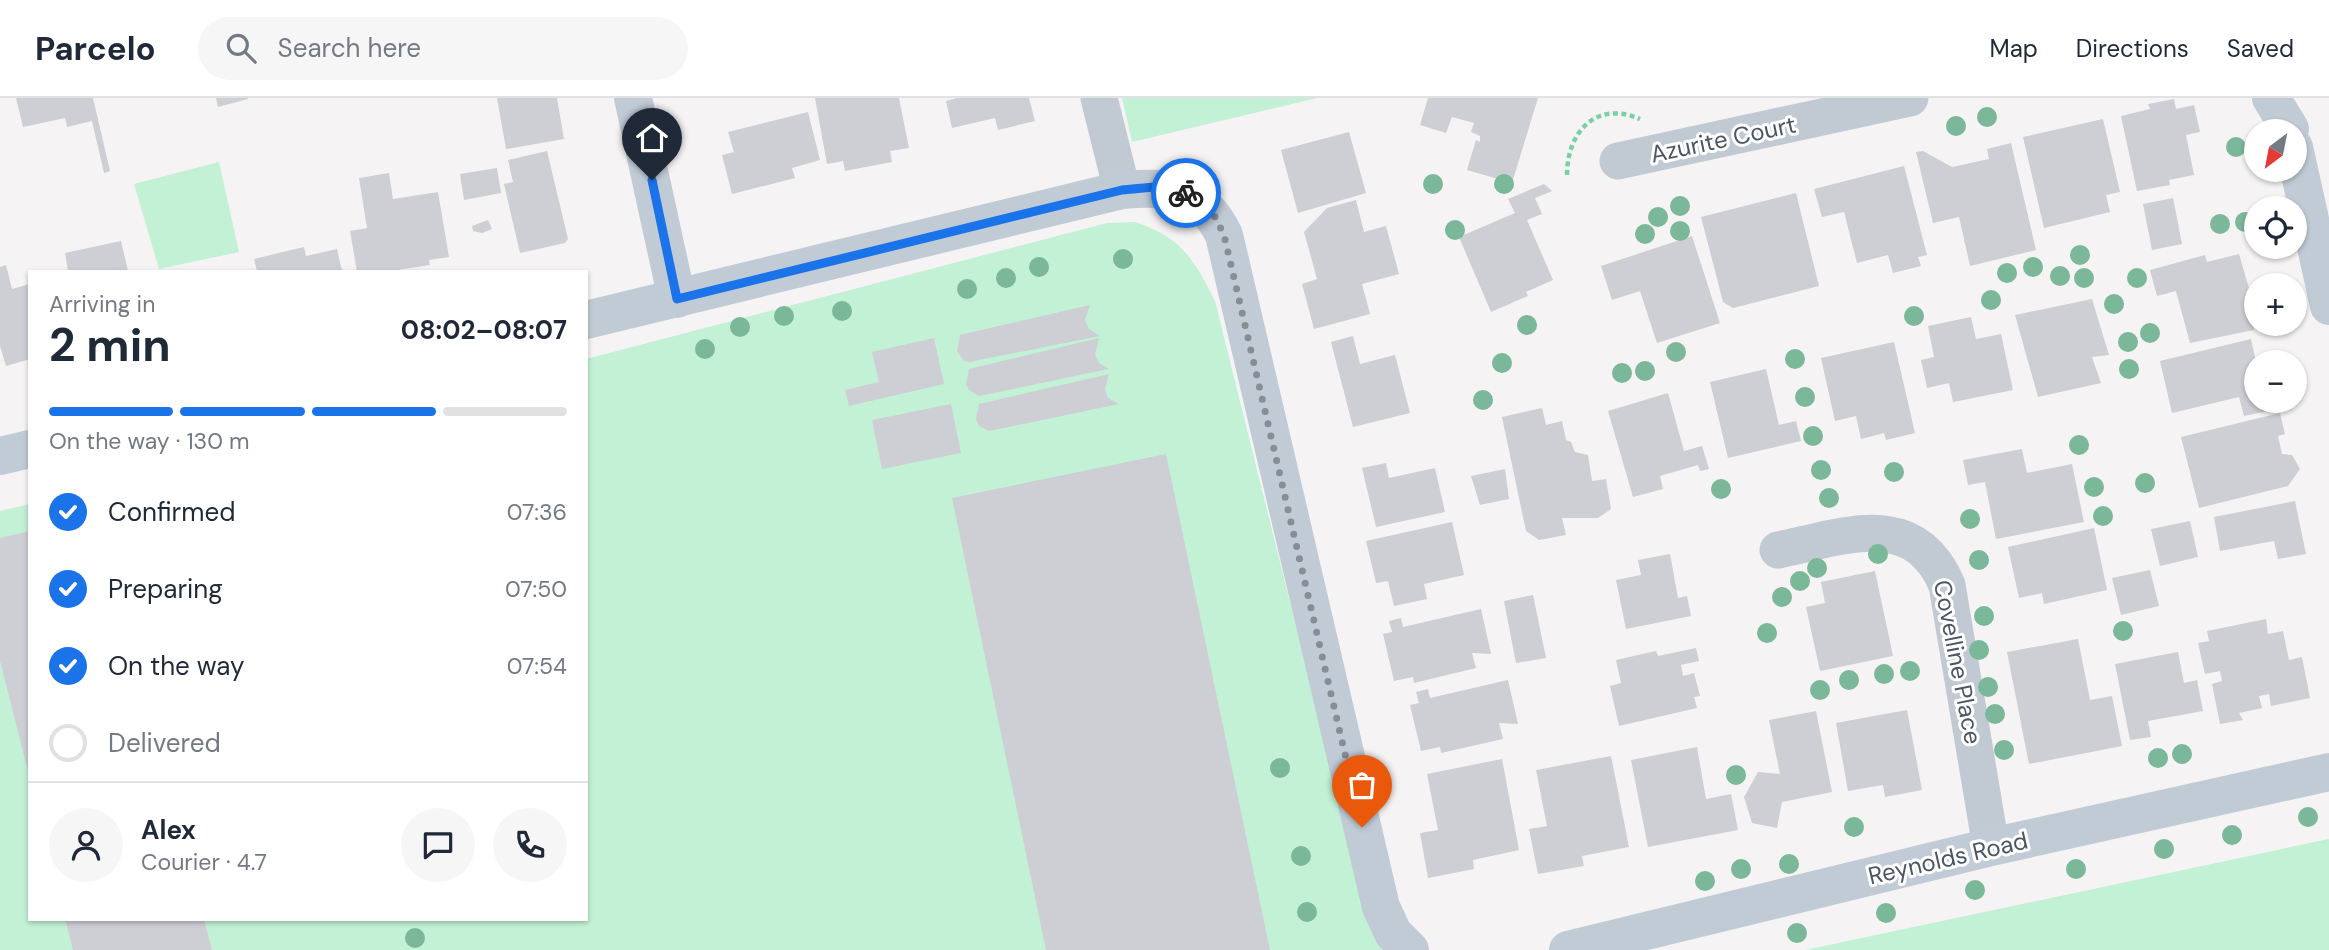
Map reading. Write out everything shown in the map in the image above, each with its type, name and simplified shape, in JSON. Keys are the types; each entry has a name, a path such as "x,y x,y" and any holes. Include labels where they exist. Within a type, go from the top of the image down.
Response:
{"street":[{"path":"633,98 677,299"},
{"path":"1099,98 1122,190"},
{"name":"Azurite Court","path":"1618,161 1910,98"},
{"path":"2302,182 2329,306"},
{"path":"588,320 1122,190 1154,187 1186,193 1213,213 1224,235 1381,907 1393,933 1410,950"},
{"path":"0,456 28,449"},
{"name":"Covelline Place","path":"1779,550 1863,532 1890,534 1918,544 1933,558 1947,585 1991,847"},
{"name":"Reynolds Road","path":"1569,950 1991,847 2329,772"}],"green space":[{"path":"1122,98 1317,98 1132,142"},
{"path":"219,162 239,252 159,269 134,184"},
{"path":"1135,222 1164,235 1193,262 1215,301 1370,924 1385,950 0,950 0,511 28,504 28,921 588,921 588,358 1107,223"},
{"path":"2329,839 2329,950 1805,950"}],"building":[{"path":"16,98 93,98 110,171 104,173 92,121 67,127 65,118 23,127"},
{"path":"216,98 248,98 248,99 218,107"},
{"path":"497,98 557,98 564,139 506,149"},
{"path":"815,98 899,98 909,148 890,151 892,162 845,171 843,161 827,164"},
{"path":"957,98 1029,98 1035,121 998,130 995,118 952,128 946,101"},
{"path":"1428,98 1538,98 1512,183 1467,170 1476,140 1480,142 1480,136 1471,132 1474,123 1452,117 1446,133 1420,125"},
{"path":"2174,99 2176,109 2194,105 2200,132 2186,135 2194,175 2169,180 2170,185 2137,191 2121,116 2150,109 2148,104"},
{"path":"808,112 820,160 792,168 795,178 732,194 722,155 734,152 728,132"},
{"path":"2103,119 2120,192 2106,195 2110,212 2044,228 2023,137"},
{"path":"1349,132 1366,193 1298,213 1281,150"},
{"path":"2011,143 2036,250 1970,266 1959,217 1933,223 1916,152 1923,151 1952,167 1989,159 1987,149"},
{"path":"547,151 568,239 565,243 520,253 504,184 513,182 508,160"},
{"path":"1904,166 1927,255 1918,257 1921,266 1893,273 1888,255 1857,263 1844,212 1822,217 1814,189"},
{"path":"497,168 501,193 464,200 460,174"},
{"path":"389,173 393,199 438,192 449,257 429,260 430,265 398,270 357,270 350,231 367,228 359,178"},
{"path":"1544,184 1552,191 1535,198 1542,214 1527,220 1553,280 1526,292 1528,296 1491,312 1459,237 1515,213 1508,199"},
{"path":"1796,193 1819,286 1733,308 1723,302 1701,217"},
{"path":"2173,198 2182,244 2152,250 2143,204"},
{"path":"1356,200 1364,232 1386,226 1399,274 1362,284 1370,314 1314,329 1302,284 1317,279 1304,232 1327,208"},
{"path":"488,220 492,229 482,233 473,231 472,226"},
{"path":"1692,236 1720,323 1657,343 1640,291 1612,300 1601,266"},
{"path":"121,241 128,270 68,270 65,253"},
{"path":"304,247 306,256 337,249 342,270 257,270 254,259"},
{"path":"2239,254 2245,273 2244,332 2190,343 2176,291 2157,296 2150,270 2205,255 2207,262"},
{"path":"6,265 12,289 28,285 28,360 6,366 0,346 0,267"},
{"path":"2092,299 2109,355 2092,357 2101,383 2038,397 2015,315"},
{"path":"1090,305 1085,320 1089,329 1100,336 969,362 964,361 957,351 960,335"},
{"path":"1971,317 1976,339 2001,334 2013,390 1953,402 1949,383 1927,388 1921,360 1934,357 1928,326"},
{"path":"1353,336 1360,364 1395,355 1410,413 1353,427 1331,342"},
{"path":"934,338 944,384 849,406 845,390 879,382 872,352"},
{"path":"1099,338 1095,354 1099,363 1109,369 979,396 969,390 966,384 969,369"},
{"path":"2251,339 2253,350 2244,350 2244,413 2258,413 2244,416 2239,397 2172,413 2160,361"},
{"path":"1894,342 1915,433 1886,440 1884,433 1861,439 1856,416 1835,421 1821,358"},
{"path":"1766,369 1779,425 1796,421 1801,441 1728,458 1710,382"},
{"path":"1109,374 1105,389 1108,398 1119,404 989,431 979,426 976,419 979,404"},
{"path":"1668,393 1684,451 1702,446 1709,469 1700,471 1698,465 1660,476 1663,489 1633,497 1608,411"},
{"path":"951,404 961,453 882,469 872,420"},
{"path":"1542,408 1546,425 1562,421 1566,440 1571,442 1575,452 1588,455 1592,481 1606,479 1611,509 1598,518 1562,518 1566,535 1539,540 1526,531 1502,417"},
{"path":"2280,413 2285,434 2278,436 2282,454 2292,455 2300,469 2288,486 2199,508 2181,437"},
{"path":"2022,449 2027,473 2072,464 2084,522 1996,539 1985,482 1968,485 1963,460"},
{"path":"1166,454 1270,950 1046,950 952,498"},
{"path":"1386,463 1389,478 1435,468 1445,512 1376,527 1362,468"},
{"path":"1505,469 1509,499 1480,505 1471,476"},
{"path":"2295,501 2306,554 2278,559 2274,541 2220,551 2214,517"},
{"path":"2190,521 2198,557 2160,566 2151,529"},
{"path":"1452,522 1464,575 1424,584 1427,599 1394,606 1388,581 1376,583 1366,541"},
{"path":"2094,528 2107,590 2044,604 2042,593 2019,598 2008,547"},
{"path":"28,531 28,771 0,661 0,538"},
{"path":"1670,554 1678,598 1687,596 1691,616 1626,629 1616,580 1641,575 1638,560"},
{"path":"2150,570 2159,606 2121,615 2112,578"},
{"path":"1875,571 1893,656 1820,671 1806,607 1825,603 1821,582"},
{"path":"1533,595 1546,658 1516,663 1504,601"},
{"path":"1481,609 1491,654 1472,653 1476,668 1414,683 1413,677 1394,681 1383,634 1392,632 1389,621 1401,618 1403,627"},
{"path":"2266,619 2268,634 2283,631 2289,660 2302,657 2310,698 2271,706 2269,694 2259,696 2262,708 2239,713 2243,720 2220,724 2212,684 2222,681 2220,671 2205,674 2198,643 2209,641 2207,631"},
{"path":"2078,639 2090,700 2112,696 2122,746 2029,764 2007,652"},
{"path":"1696,648 1699,661 1681,665 1683,676 1694,673 1700,696 1694,697 1697,708 1619,726 1610,686 1621,683 1616,660 1656,651 1658,656"},
{"path":"2178,652 2184,683 2197,680 2203,711 2148,721 2151,737 2130,740 2115,664"},
{"path":"1508,680 1518,724 1499,723 1503,739 1441,753 1440,747 1421,751 1410,705 1419,703 1416,692 1428,689 1430,698"},
{"path":"1907,710 1922,790 1885,797 1883,785 1848,791 1836,723"},
{"path":"1816,711 1832,792 1782,802 1777,828 1752,823 1744,797 1758,772 1780,774 1769,720"},
{"path":"1697,747 1706,799 1731,794 1738,830 1648,847 1631,760"},
{"path":"1611,756 1629,847 1582,856 1584,866 1538,874 1529,829 1547,826 1536,770"},
{"path":"1502,759 1519,850 1473,860 1474,869 1428,878 1420,833 1438,830 1427,774"},
{"path":"66,921 205,921 212,950 73,950"}],"way so far":[{"path":"1186,193 1213,213 1224,235 1362,827"}],"route":[{"path":"652,180 677,299 1122,190 1154,187 1186,193"}]}
